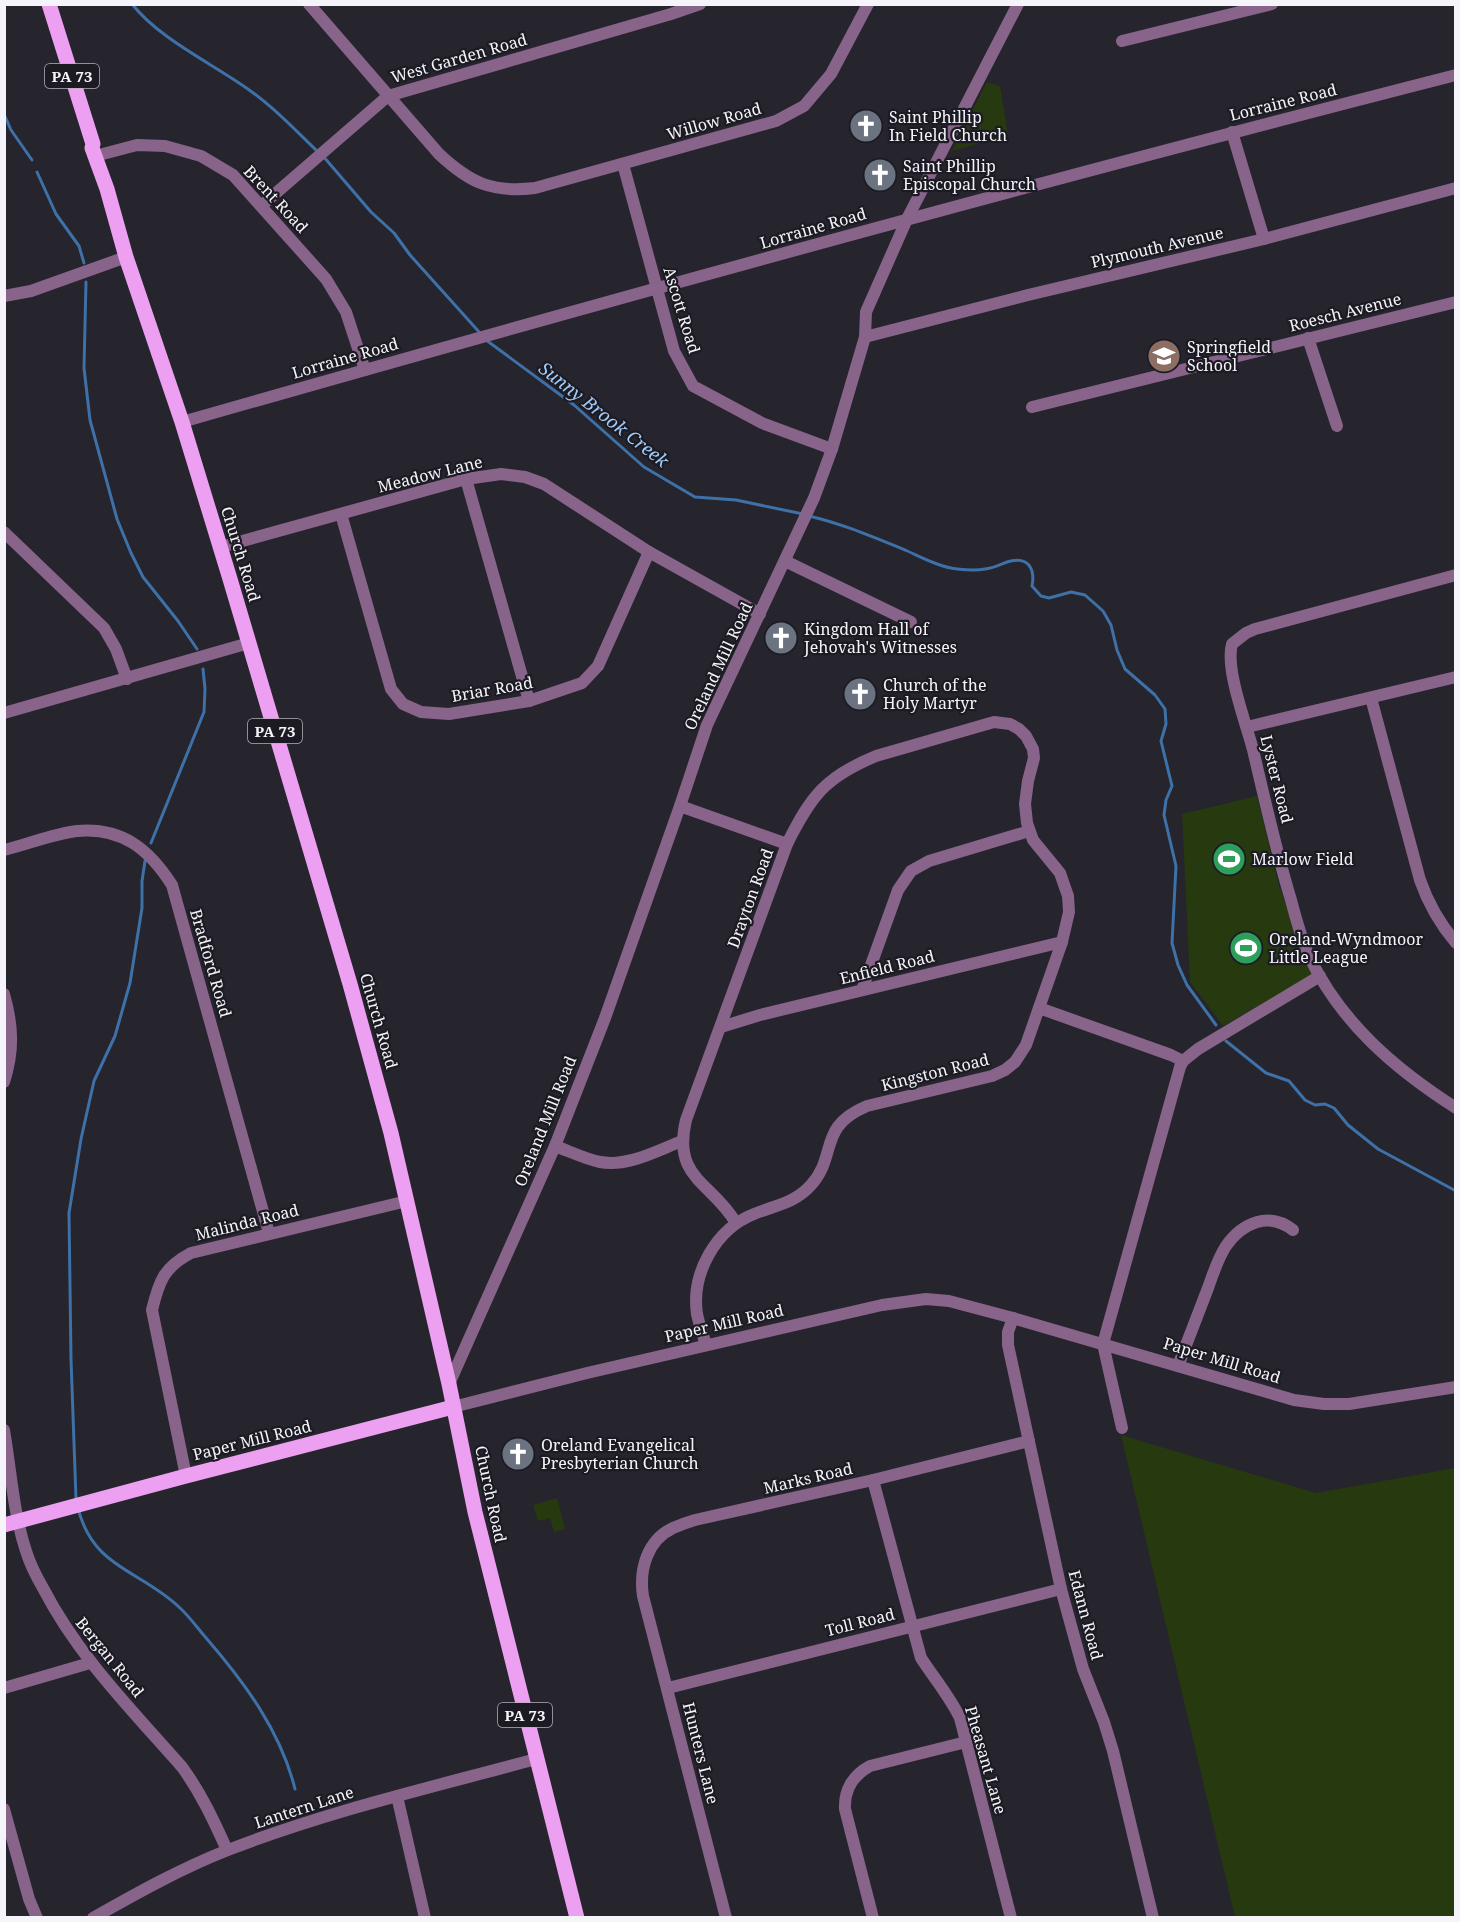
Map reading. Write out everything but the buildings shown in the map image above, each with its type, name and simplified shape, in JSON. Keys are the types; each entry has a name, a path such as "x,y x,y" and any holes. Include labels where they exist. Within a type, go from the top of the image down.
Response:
{"main road":[{"name":"Church Road","path":"38,4 94,152"},
{"name":"Church Road","path":"49,4 126,257 182,422 350,984 391,1133 449,1384 475,1512 577,1917"},
{"name":"Paper Mill Road","path":"11,1523 453,1407"}],"street":[{"path":"309,4 388,96"},
{"name":"West Garden Road","path":"261,206 388,96 699,4"},
{"name":"Willow Road","path":"388,96 440,154 465,176 494,188 513,191 535,188 776,121 804,106 831,74 868,4"},
{"name":"Oreland Mill Road","path":"449,1384 555,1146 605,1018 707,725 806,515 831,449 865,337 866,312 907,219 1018,4"},
{"path":"1122,41 1272,4"},
{"name":"Lorraine Road","path":"182,422 907,219 1455,75"},
{"path":"1232,132 1264,239"},
{"name":"Brent Road","path":"94,152 138,146 165,146 184,150 210,160 233,175 326,279 349,320 365,370"},
{"name":"Ascott Road","path":"623,164 674,351 693,386 762,423 831,449"},
{"name":"Plymouth Avenue","path":"865,337 1028,295 1264,239 1455,188"},
{"path":"4,296 31,291 126,257"},
{"name":"Roesch Avenue","path":"1032,407 1455,302"},
{"path":"1308,338 1337,426"},
{"name":"Meadow Lane","path":"220,548 466,479 501,474 525,477 544,484 649,552 760,614"},
{"path":"466,479 529,701"},
{"name":"Briar Road","path":"341,514 390,689 403,704 421,712 449,714 529,701 582,683 598,666 649,552"},
{"path":"4,532 104,628 116,649 127,679"},
{"path":"785,561 911,622"},
{"name":"Lyster Road","path":"1455,575 1256,629 1246,633 1232,644 1230,652 1231,670 1289,895 1309,956 1320,976 1350,1018 1380,1051 1410,1078 1455,1108"},
{"path":"4,712 249,643"},
{"path":"1247,727 1455,677"},
{"path":"1371,698 1420,880 1426,896 1455,943"},
{"name":"Drayton Road","path":"682,1141 686,1120 787,844 799,819 817,792 834,778 876,756 994,722 1016,726 1026,736"},
{"name":"Kingston Road","path":"706,1345 697,1304 701,1272 715,1245 736,1223 753,1214 799,1197 818,1174 835,1130 843,1120 853,1112 867,1106 992,1076 1005,1070 1023,1052 1062,942 1069,912 1066,889 1060,873 1038,847 1029,831 1024,804 1034,754 1026,736"},
{"path":"680,806 787,844"},
{"name":"Bradford Road","path":"4,850 75,831 96,831 131,841 159,865 172,885 269,1233"},
{"path":"862,990 898,890 911,871 929,861 1029,831"},
{"name":"Enfield Road","path":"721,1027 760,1015 1062,942"},
{"path":"1122,1428 1103,1344 1183,1061 1198,1049 1320,976"},
{"path":"4,994 11,1021 10,1064 4,1083"},
{"path":"1040,1008 1183,1061"},
{"path":"555,1146 594,1160 614,1163 641,1158 682,1141 685,1158 696,1179 727,1209 736,1223"},
{"name":"Malinda Road","path":"186,1476 152,1310 158,1286 178,1260 191,1253 407,1201"},
{"path":"1178,1366 1218,1262 1230,1241 1241,1230 1264,1220 1282,1222 1293,1230"},
{"name":"Paper Mill Road","path":"453,1407 706,1345 882,1305 926,1299 949,1301 1013,1318 1294,1400 1323,1404 1349,1404 1455,1387"},
{"name":"Edann Road","path":"1013,1318 1008,1332 1008,1345 1061,1589 1083,1669 1113,1751 1152,1917"},
{"name":"Bergan Road","path":"4,1430 11,1523 26,1551 33,1571 65,1628 90,1663 188,1774 202,1796 227,1850"},
{"name":"Marks Road","path":"643,1596 640,1580 643,1564 652,1546 671,1528 695,1520 873,1480 1029,1441"},
{"name":"Pheasant Lane","path":"873,1480 921,1658 960,1718 1011,1917"},
{"name":"Toll Road","path":"668,1688 1061,1589"},
{"name":"Hunters Lane","path":"643,1596 726,1917"},
{"path":"4,1688 90,1663"},
{"path":"873,1917 845,1809 849,1788 859,1773 870,1766 966,1742"},
{"name":"Lantern Lane","path":"93,1917 227,1850 337,1813 536,1759"},
{"path":"398,1796 425,1917"},
{"path":"4,1809 29,1899 37,1917"}],"green space":[{"path":"987,82 1000,86 1008,135 952,151"},
{"name":"Marlow Field","path":"1257,796 1279,886 1313,975 1223,1026 1190,982 1182,814"},
{"path":"1121,1435 1316,1493 1455,1468 1455,1917 1235,1917"},
{"path":"557,1498 565,1529 554,1532 550,1518 538,1521 533,1505"}],"waterway":[{"name":"Sunny Brook Creek","path":"132,4 168,37 261,99 318,152"},
{"path":"4,114 11,130 32,160"},
{"name":"Sunny Brook Creek","path":"323,156 371,212 394,233 410,255 480,333"},
{"path":"37,172 56,214 79,246 84,263"},
{"path":"86,282 84,368 90,420 117,519 143,577 197,649"},
{"name":"Sunny Brook Creek","path":"486,340 574,405 644,467 695,497 736,500 803,514"},
{"name":"Sunny Brook Creek","path":"809,516 858,531 950,568 978,570 1011,561 1023,561 1030,566 1033,575 1032,586 1041,596 1049,598 1071,592 1085,595 1103,611 1111,625 1117,650 1125,669 1155,695 1165,709 1166,724 1161,741 1172,786 1166,800 1164,815 1176,866 1172,943 1187,985 1216,1025"},
{"path":"151,843 204,712 203,669"},
{"path":"76,1499 69,1213 81,1139 94,1081 115,1036 130,983 142,908 145,861"},
{"name":"Sunny Brook Creek","path":"1226,1041 1266,1073 1289,1081 1305,1100 1315,1105 1325,1104 1334,1108 1348,1125 1378,1149 1456,1191"},
{"path":"78,1508 85,1528 95,1544 120,1567 165,1595 180,1608 235,1673 271,1728 289,1768 295,1789"}],"place":[{"name":"Saint Phillip In Field Church","path":"866,126"},
{"name":"Saint Phillip Episcopal Church","path":"880,175"},
{"name":"Springfield School","path":"1164,356"},
{"name":"Kingdom Hall of Jehovah's Witnesses","path":"781,638"},
{"name":"Church of the Holy Martyr","path":"860,694"},
{"name":"Marlow Field","path":"1229,859"},
{"name":"Oreland-Wyndmoor Little League","path":"1246,948"},
{"name":"Oreland Evangelical Presbyterian Church","path":"518,1454"}]}
